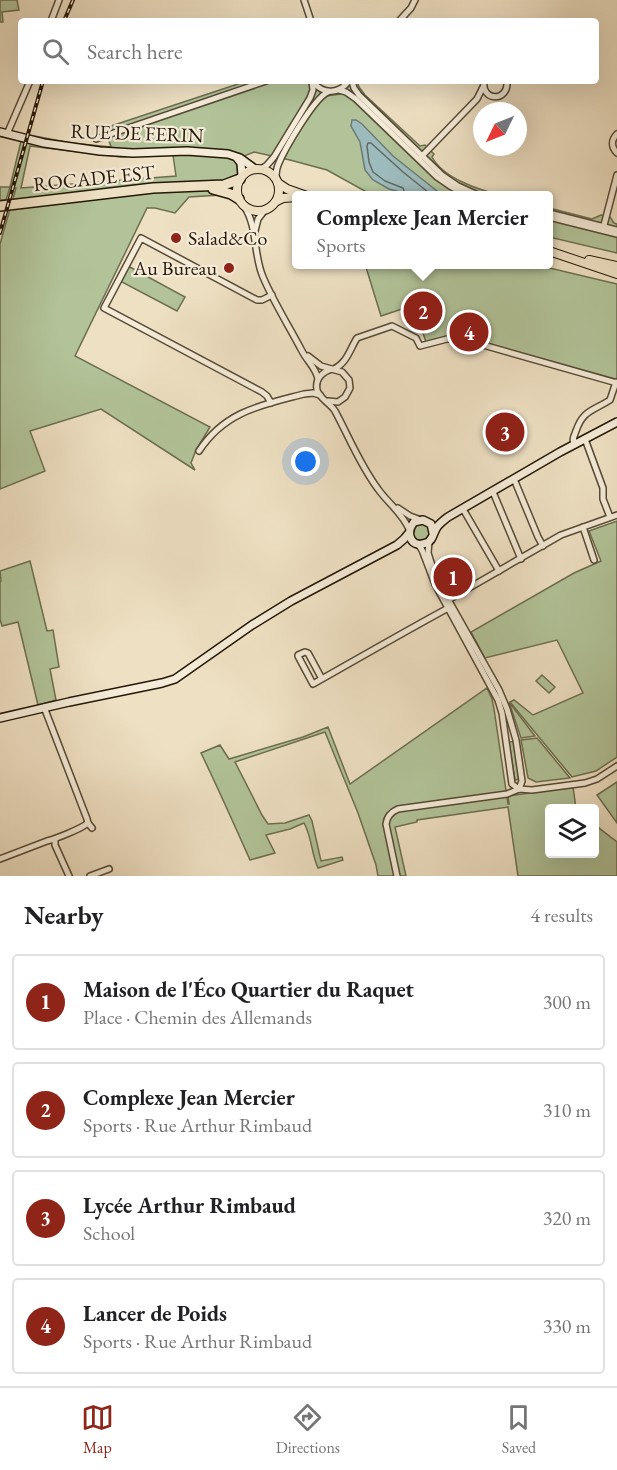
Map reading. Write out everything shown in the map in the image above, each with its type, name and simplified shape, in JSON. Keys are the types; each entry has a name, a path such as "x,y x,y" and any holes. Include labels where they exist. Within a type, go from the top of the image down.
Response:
{"highway":[{"name":"ROCADE EST","path":"0,206 153,188 227,184 241,177"},
{"name":"ROCADE EST","path":"192,187 227,192 242,203"}],"main road":[{"path":"292,197 284,198 265,210 255,211 242,203 237,189 241,177 248,171 258,169 270,172 277,181 293,191"},
{"path":"276,202 279,192 277,181"},
{"path":"553,252 617,266"},
{"path":"553,252 617,274"}],"street":[{"path":"52,18 59,0"},
{"path":"304,0 310,18"},
{"path":"402,18 415,0"},
{"path":"0,141 28,84"},
{"path":"96,139 257,84"},
{"path":"258,169 266,167 274,157 310,98 312,84"},
{"path":"315,84 328,92"},
{"path":"277,181 278,166 314,105 322,95 339,90 348,84"},
{"path":"352,84 359,95 440,179 459,191"},
{"path":"420,158 477,99 483,84"},
{"path":"483,84 487,93 492,96"},
{"path":"477,99 497,97 507,89 507,84"},
{"path":"339,90 354,97 420,158 451,182 470,191"},
{"name":"RUE DE FERIN","path":"4,133 44,144 100,151 133,153 187,150 219,153 235,156 258,169"},
{"path":"617,134 613,142 613,148 617,153"},
{"path":"235,156 241,163 241,177"},
{"path":"603,229 617,175"},
{"path":"242,203 250,217 259,266 299,345 317,373 317,389 321,396"},
{"path":"255,242 258,219 265,210"},
{"path":"553,216 617,232"},
{"path":"271,403 262,392 104,308 141,238 257,300 272,295"},
{"path":"304,394 314,388 323,373 340,367 357,338 392,326 416,338 420,346 447,339 462,339 616,382 610,400 579,420 573,438 574,445"},
{"path":"299,345 317,364 342,372 348,378"},
{"path":"340,422 339,410 349,390 350,382 345,368 347,357"},
{"path":"199,451 214,432 232,418 251,408 304,394 316,393 326,401 334,410 376,487 402,516 411,539 422,550 431,577 499,690 516,740 522,781 519,789"},
{"path":"326,401 342,400"},
{"path":"519,789 512,783 498,700 434,572 428,551 429,542 438,526 448,517 617,422"},
{"path":"585,439 603,488 603,500 610,517"},
{"path":"514,479 543,546"},
{"path":"493,492 521,559"},
{"path":"392,504 424,520 432,526 433,533"},
{"path":"463,509 500,571"},
{"path":"322,679 308,653 298,654 313,684 322,679 448,604 561,535 617,515"},
{"path":"0,718 175,679 285,604 397,545 404,539 414,522 448,517"},
{"path":"583,527 594,560"},
{"path":"397,545 429,542"},
{"path":"0,859 90,825 44,707"},
{"path":"397,876 386,824 387,818 398,809 507,794 519,789 532,790 574,785 595,780 617,766"},
{"path":"55,840 55,845 69,876"},
{"path":"90,876 109,869"}],"green space":[{"path":"0,0 17,0 19,10 2,12 3,22 0,22"},
{"path":"238,84 310,84 326,96 341,94 350,84 358,84 365,95 420,146 425,145 434,154 432,157 444,171 486,191 365,191 327,170 254,152 234,160 238,174 225,180 221,195 189,197 175,213 147,208 75,356 210,427 191,463 195,470 101,409 30,431 45,471 0,489 0,244 16,188 10,187 21,141 28,143 29,135 71,143 111,147 105,128","holes":["30,146 121,157 173,155 176,176 21,188"]},
{"path":"0,187 10,187 6,200 0,200"},
{"path":"553,209 592,219 601,215 610,217 617,224 617,253 553,238"},
{"path":"128,266 185,297 177,311 120,281"},
{"path":"367,269 553,269 617,284 617,380 465,337 446,337 426,342 421,327 417,328 414,321 418,319 416,314 408,316 405,308 381,316"},
{"path":"617,521 617,757 596,771 572,777 510,702 514,700 533,715 583,693 557,640 485,658 471,632 574,573 601,561 589,531"},
{"path":"421,523 427,526 430,532 427,538 421,541 415,538 412,532 415,526"},
{"path":"30,561 47,631 53,630 59,667 50,669 56,700 38,705 18,622 2,626 0,619 0,571"},
{"path":"542,675 555,687 549,693 536,681"},
{"path":"487,688 494,709 508,804 508,796 573,787 575,804 545,804 545,858 599,858 599,828 617,842 617,876 518,876 508,807 417,820 417,822 395,827 406,876 378,876 358,813 325,732 235,762 268,824 285,823 309,815 321,861 342,857 343,860 318,868 304,823 266,835 275,853 250,860 201,753 220,745 229,759 303,737 328,727 350,784"},
{"path":"509,702 535,736 521,738"},
{"path":"537,738 570,778 536,782 528,778 521,740"},
{"path":"515,741 520,779 515,780 509,742"},
{"path":"617,782 617,823 597,795"}],"water":[{"path":"352,120 362,124 393,156 437,191 396,191 373,180 365,170 360,142 351,126"}],"railway":[{"path":"65,18 73,0"},
{"path":"0,233 42,84"}],"place":[{"name":"Salad&Co","path":"176,238"},
{"name":"Au Bureau","path":"229,268"},
{"name":"Complexe Jean Mercier","path":"423,311"},
{"name":"Lancer de Poids","path":"469,332"},
{"name":"Lycée Arthur Rimbaud","path":"505,432"},
{"name":"Maison de l'Éco Quartier du Raquet","path":"453,577"}]}
